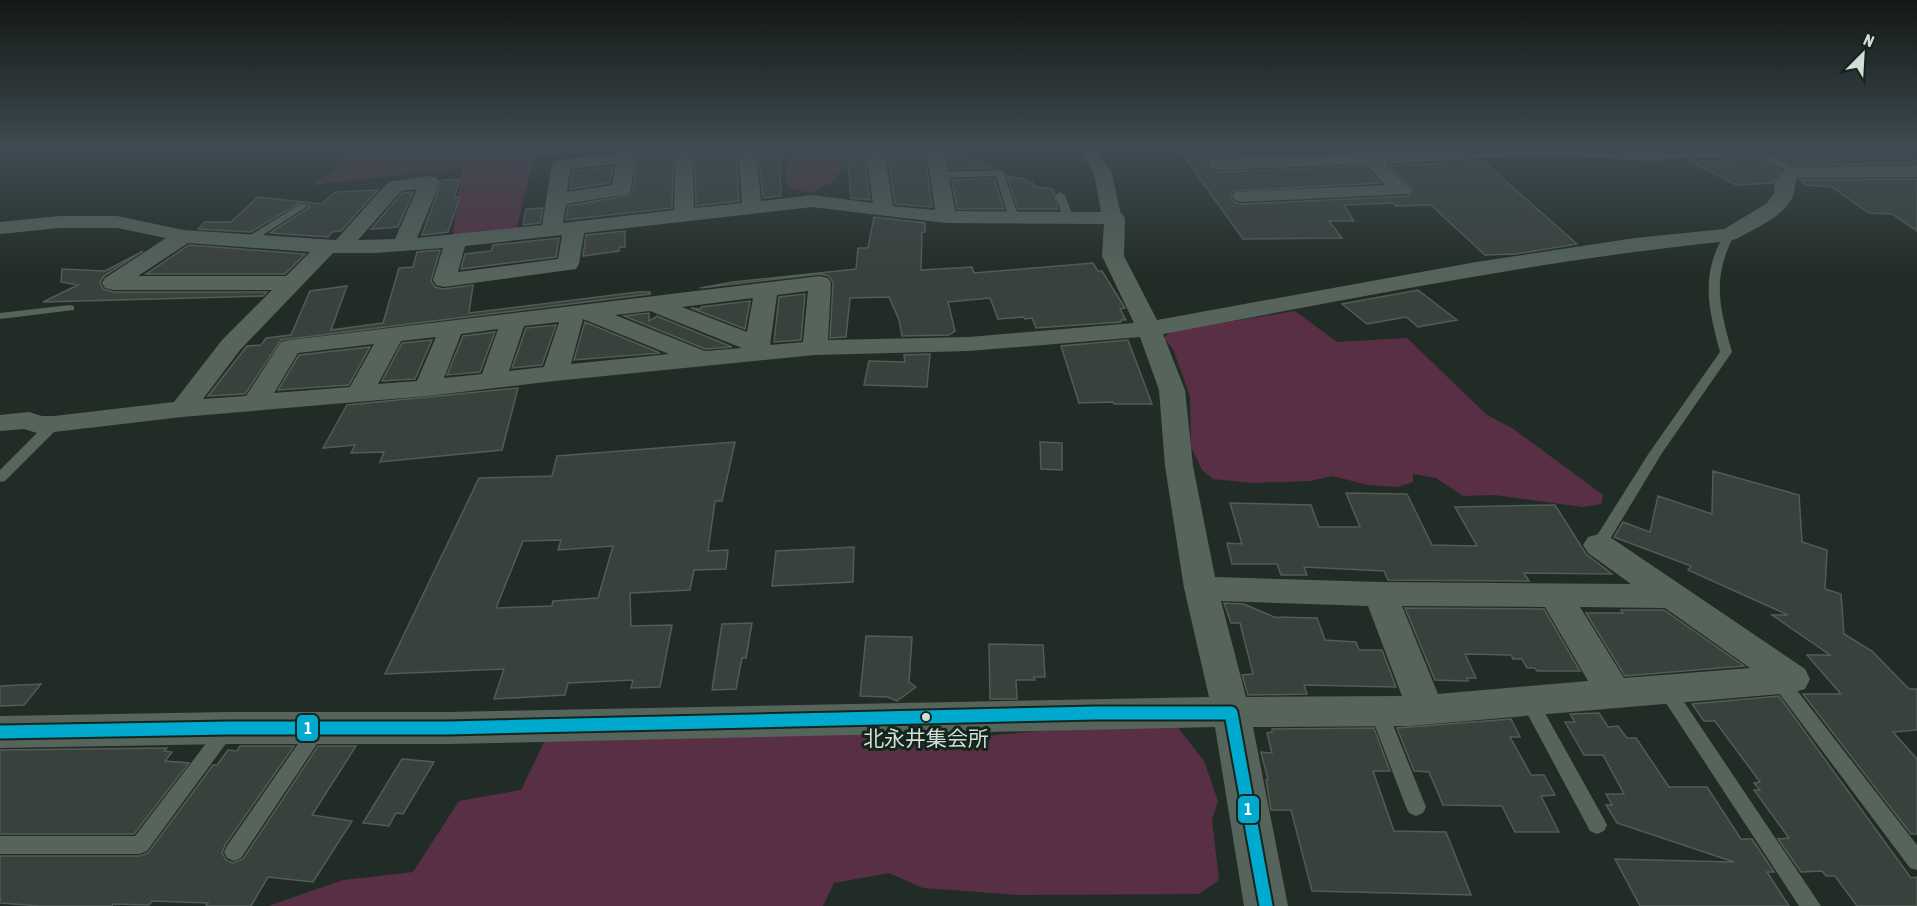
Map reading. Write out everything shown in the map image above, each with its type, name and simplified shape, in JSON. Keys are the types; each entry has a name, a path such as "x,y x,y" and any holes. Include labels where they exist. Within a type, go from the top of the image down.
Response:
{"street":[{"path":"182,409 231,345 291,283 335,246 390,190"},
{"path":"403,245 426,190"},
{"path":"684,190 684,216"},
{"path":"751,190 752,207"},
{"path":"881,190 884,211"},
{"path":"941,190 946,217"},
{"path":"1106,190 1110,211 1115,218 1113,256 1149,329 1172,390 1179,466 1200,588 1231,713 1266,906"},
{"path":"1238,190 1254,213 1300,212"},
{"path":"1242,196 1394,190"},
{"path":"0,423 29,420 37,424 54,424 182,409 427,388 705,359 756,350 969,344 1149,329 1476,269 1635,244 1729,235 1773,208 1784,195 1784,190"},
{"path":"456,241 444,280 568,264 557,199"},
{"path":"0,228 59,222 117,222 184,237 335,246 403,245 456,241 812,201 946,217 1115,218"},
{"path":"184,237 113,283 291,283"},
{"path":"173,282 222,239"},
{"path":"224,283 258,241"},
{"path":"254,403 290,347 513,322 820,283 815,348"},
{"path":"756,350 766,290"},
{"path":"656,304 756,350"},
{"path":"581,313 705,359"},
{"path":"555,373 581,313"},
{"path":"493,380 513,322"},
{"path":"427,388 452,329"},
{"path":"360,393 391,336"},
{"path":"0,732 228,728 471,728 1096,713 1426,709 1530,702 1792,678 1599,545"},
{"path":"1200,588 1380,594 1672,596"},
{"path":"1380,594 1426,709"},
{"path":"1554,594 1614,693"}],"lane":[{"path":"1005,190 1014,218"},
{"path":"1060,195 1068,218"},
{"path":"258,241 303,206"},
{"path":"1599,545 1656,453 1726,352 1713,304 1711,280 1729,235"},
{"path":"0,316 70,308"},
{"path":"0,478 54,424"},
{"path":"1779,680 1917,861"},
{"path":"1666,689 1811,906"},
{"path":"1530,702 1597,825"},
{"path":"1378,710 1416,807"},
{"path":"0,845 140,845 228,728"},
{"path":"234,852 319,728"}],"shaded area":[{"path":"459,190 526,190 516,230 453,235"},
{"path":"797,190 817,190 815,193"},
{"path":"1295,311 1337,342 1407,338 1487,415 1512,428 1603,495 1601,504 1583,507 1494,495 1463,496 1436,478 1413,474 1413,482 1397,487 1368,485 1332,476 1310,481 1254,483 1213,479 1202,470 1191,447 1190,396 1173,349 1164,338 1171,331"},
{"path":"1129,723 1176,725 1204,761 1218,801 1212,820 1219,880 1199,894 1019,895 923,888 889,873 834,883 823,906 268,906 343,880 413,872 459,801 521,790 547,736 845,733 974,737"}],"building":[{"path":"378,190 341,231 332,232 328,237 270,233 310,207 301,202 251,232 198,229 205,222 231,222 258,197 322,204 335,192"},
{"path":"438,190 456,190 454,198 460,197 448,232 422,235"},
{"path":"633,190 672,190 672,208 566,220 568,206 630,195"},
{"path":"696,190 738,190 739,201 696,206"},
{"path":"762,190 781,190 781,196 763,198"},
{"path":"850,190 869,190 870,200 851,198"},
{"path":"893,190 930,190 932,207 895,204"},
{"path":"954,190 998,190 1004,209 957,209"},
{"path":"1012,190 1053,190 1058,209 1018,209"},
{"path":"1208,190 1246,190 1233,191 1230,197 1234,202 1242,204 1408,196 1412,190 1516,190 1577,244 1516,254 1485,255 1431,205 1396,206 1393,203 1344,205 1354,221 1329,221 1342,238 1243,239"},
{"path":"1837,190 1917,190 1917,231 1892,214 1869,213"},
{"path":"413,192 398,227 371,229 402,193"},
{"path":"543,208 540,223 523,225 526,209"},
{"path":"874,217 925,223 925,232 922,232 921,270 972,267 974,273 1093,263 1098,271 1102,271 1125,308 1120,309 1126,320 1036,328 1032,318 998,319 990,298 948,302 955,331 949,335 902,336 899,320 889,297 850,298 846,337 830,338 833,283 829,276 820,274 700,288 733,282 856,269 858,248 868,248"},
{"path":"625,231 625,247 619,247 619,251 583,256 586,235"},
{"path":"559,238 556,257 461,269 465,254 491,251 493,245"},
{"path":"189,245 305,254 285,274 146,274"},
{"path":"440,250 431,281 435,287 443,289 473,285 469,313 638,292 650,292 650,294 281,340 245,394 208,396 247,346 261,345 266,338 291,335 310,291 347,286 331,330 383,323 399,268 413,267 417,252"},
{"path":"143,251 104,276 100,282 103,289 113,292 267,292 263,296 43,302 78,285 61,282 62,269 105,271"},
{"path":"1418,290 1457,320 1418,327 1406,317 1367,324 1342,304"},
{"path":"805,294 801,340 774,342 779,297"},
{"path":"750,301 745,329 691,308 701,309 701,307"},
{"path":"649,313 649,321 657,316 732,347 705,349 624,316"},
{"path":"585,322 660,353 574,360"},
{"path":"556,325 542,365 512,368 526,328"},
{"path":"495,332 480,372 447,375 463,336"},
{"path":"432,340 415,379 382,381 402,343"},
{"path":"1128,340 1152,404 1079,403 1061,346"},
{"path":"370,347 349,385 278,390 299,355"},
{"path":"930,354 927,387 864,385 869,361 905,362 904,355"},
{"path":"518,388 502,450 380,462 384,452 351,453 355,445 323,448 347,405"},
{"path":"735,442 722,501 715,501 708,551 728,550 726,569 694,570 690,590 630,593 631,626 672,625 660,687 631,688 633,680 568,683 565,695 494,699 504,669 385,674 479,478 552,476 557,456","holes":["561,540 558,550 613,546 598,598 553,601 552,606 496,608 523,541"]},
{"path":"1040,442 1062,443 1062,470 1041,469"},
{"path":"1713,471 1799,495 1802,542 1827,550 1825,589 1841,594 1844,634 1872,651 1909,689 1917,689 1917,730 1893,732 1917,759 1917,834 1911,834 1803,694 1841,694 1807,655 1830,655 1772,615 1788,615 1688,570 1691,566 1614,537 1623,522 1650,532 1658,496 1712,514"},
{"path":"1346,493 1407,494 1432,545 1477,546 1455,507 1555,505 1586,554 1612,574 1524,573 1529,581 1388,580 1384,571 1304,567 1307,575 1281,575 1277,564 1232,564 1227,543 1242,544 1230,503 1311,505 1319,527 1360,527"},
{"path":"854,547 853,582 772,586 776,551"},
{"path":"1224,603 1244,604 1274,617 1317,618 1325,640 1356,642 1359,650 1382,650 1396,687 1304,685 1307,694 1248,695 1242,675 1253,674 1240,623 1231,623"},
{"path":"1405,608 1544,609 1580,671 1537,671 1535,668 1527,668 1522,659 1513,659 1511,655 1465,654 1476,678 1467,678 1468,681 1435,680"},
{"path":"1621,610 1664,610 1744,666 1625,676 1586,613 1623,613"},
{"path":"752,623 746,658 742,658 736,689 712,690 722,624"},
{"path":"866,636 912,637 909,682 916,687 897,701 888,697 860,696"},
{"path":"989,644 1043,645 1045,677 1034,677 1035,680 1016,680 1017,699 990,699"},
{"path":"41,684 24,705 0,706 0,686"},
{"path":"1779,696 1911,878 1917,877 1917,906 1857,906 1835,876 1826,876 1822,871 1801,872 1778,839 1789,838 1754,790 1760,790 1754,783 1760,782 1715,721 1704,721 1692,704"},
{"path":"1599,713 1608,727 1618,726 1627,738 1636,738 1669,787 1707,787 1741,839 1752,839 1774,872 1767,872 1789,906 1640,906 1615,859 1734,862 1617,823 1606,805 1612,805 1606,794 1624,794 1603,755 1584,755 1565,722 1575,722 1570,714"},
{"path":"1511,719 1520,737 1510,737 1531,775 1544,775 1555,795 1541,796 1559,832 1515,832 1502,806 1443,805 1429,772 1414,771 1397,728"},
{"path":"1374,728 1390,771 1373,771 1394,831 1446,832 1471,895 1312,891 1291,810 1271,810 1266,780 1268,780 1261,752 1272,753 1267,733 1272,732 1272,729"},
{"path":"240,746 294,746 225,845 222,853 226,860 233,863 243,859 318,746 356,746 312,815 352,821 313,882 268,877 251,906 206,906 208,903 152,901 149,905 113,904 112,906 41,906 0,903 0,856 140,856 148,853 213,765 217,765 228,750 237,751"},
{"path":"167,748 164,751 172,752 165,761 189,763 134,834 0,834 0,750"},
{"path":"402,759 434,762 403,814 396,813 389,826 363,823"}],"transit line":[{"name":"1","path":"0,732 228,728 448,728 1096,713 1231,713"},
{"name":"1","path":"1231,713 1266,906"}],"place":[{"name":"北永井集会所","path":"926,717"}]}
